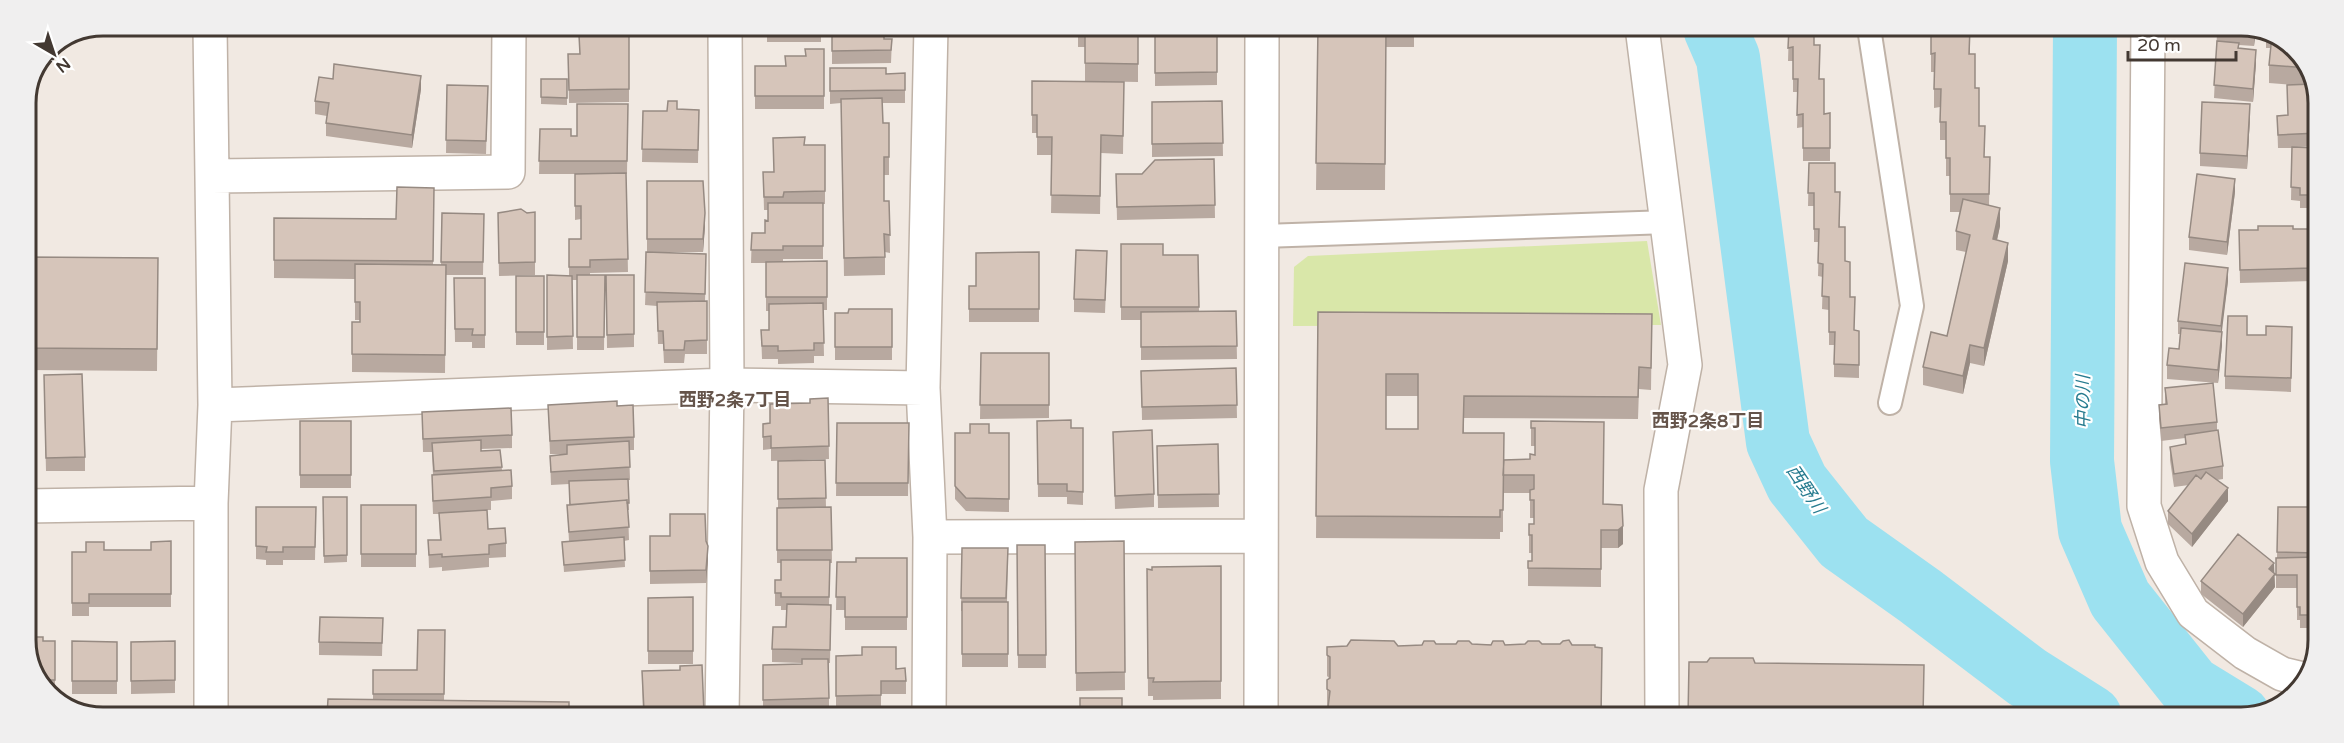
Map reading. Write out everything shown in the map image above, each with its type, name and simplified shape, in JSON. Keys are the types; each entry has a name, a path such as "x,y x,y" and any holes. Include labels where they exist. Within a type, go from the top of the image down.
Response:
{"street":[{"path":"210,36 215,405 211,503 211,707"},
{"path":"213,176 508,172 509,36"},
{"path":"722,707 727,384 725,36"},
{"path":"929,707 930,537 923,388 931,36"},
{"path":"1261,707 1262,36"},
{"path":"1643,36 1685,365 1661,490 1662,707"},
{"path":"2148,36 2144,506 2162,562 2193,613 2245,653 2282,674 2297,677"},
{"path":"215,405 727,384 923,388"},
{"path":"36,506 211,503"},
{"path":"930,537 1260,536"}],"lane":[{"path":"1870,36 1912,306 1890,403"},
{"path":"1262,236 1668,222"}],"green space":[{"path":"1647,241 1661,325 1293,326 1294,267 1308,256"}],"building":[{"path":"579,36 629,36 629,89 569,90 568,54 580,54"},
{"path":"832,36 884,36 884,39 892,39 891,50 832,51"},
{"path":"1085,36 1138,36 1138,64 1085,63"},
{"path":"1155,36 1217,36 1217,72 1155,73"},
{"path":"1318,36 1386,36 1385,164 1316,163"},
{"path":"1789,36 1814,36 1814,45 1820,45 1819,79 1824,79 1824,114 1830,113 1830,148 1803,148 1803,114 1797,115 1798,79 1793,79 1793,47 1788,48"},
{"path":"1931,36 1970,36 1969,54 1975,54 1975,88 1979,88 1979,126 1985,126 1984,157 1990,157 1989,194 1950,194 1950,158 1946,158 1946,122 1940,122 1941,89 1934,89 1935,53 1931,54"},
{"path":"2217,41 2239,43 2238,48 2256,50 2253,89 2214,85"},
{"path":"2271,43 2285,53 2297,67 2269,65"},
{"path":"805,49 824,49 824,96 755,96 755,66 786,66 785,56 806,56"},
{"path":"334,64 421,76 412,135 326,123 329,103 315,101 319,77 333,79"},
{"path":"830,68 886,68 886,74 905,73 905,90 830,91"},
{"path":"541,79 567,79 567,98 541,97"},
{"path":"1032,81 1124,82 1123,136 1101,135 1100,196 1051,195 1052,137 1037,137 1037,115 1032,115"},
{"path":"2305,84 2308,134 2278,135 2277,116 2288,115 2287,85"},
{"path":"447,85 488,86 486,141 446,140"},
{"path":"882,98 883,123 889,123 889,157 884,157 884,201 889,201 890,235 884,234 885,257 844,258 841,99"},
{"path":"668,101 677,101 677,109 699,110 698,150 642,149 643,111 667,111"},
{"path":"1222,101 1223,143 1152,144 1152,102"},
{"path":"2202,102 2250,104 2247,156 2200,153"},
{"path":"577,104 628,104 627,161 539,161 540,129 571,129 571,136 577,136"},
{"path":"805,137 804,145 825,145 825,191 784,192 783,197 764,197 763,172 774,172 773,138"},
{"path":"2292,147 2308,148 2308,195 2300,195 2300,188 2291,187"},
{"path":"1214,159 1215,205 1117,207 1116,174 1142,174 1155,160"},
{"path":"1809,163 1835,163 1835,192 1840,192 1839,227 1845,227 1845,261 1850,262 1850,297 1855,297 1854,330 1859,331 1859,365 1834,364 1835,332 1829,332 1829,297 1822,296 1823,264 1818,263 1819,229 1814,229 1814,193 1808,193"},
{"path":"626,173 628,259 590,260 590,267 569,267 569,239 581,239 581,206 575,206 575,174"},
{"path":"2197,174 2235,179 2227,242 2189,237"},
{"path":"647,181 703,181 705,213 703,239 647,239"},
{"path":"397,187 434,188 433,261 274,260 274,218 396,219"},
{"path":"1963,199 2000,208 1993,239 2008,243 1984,348 1970,345 1963,376 1923,367 1931,332 1947,336 1970,235 1956,231"},
{"path":"768,203 823,203 823,246 783,246 783,250 751,250 752,233 765,233"},
{"path":"521,209 527,213 535,212 535,262 499,263 498,213"},
{"path":"442,213 484,214 483,262 441,262"},
{"path":"2258,226 2293,226 2293,229 2308,229 2308,268 2240,270 2239,230 2258,230"},
{"path":"1121,244 1163,244 1163,255 1198,255 1199,307 1121,307"},
{"path":"1076,250 1107,251 1105,300 1074,299"},
{"path":"646,252 706,254 705,294 645,292"},
{"path":"1039,252 1039,309 969,309 969,286 976,286 976,253"},
{"path":"36,257 158,258 157,349 36,348"},
{"path":"827,261 827,297 766,297 766,262"},
{"path":"2185,263 2228,268 2221,326 2178,321"},
{"path":"355,264 446,265 445,355 352,354 352,322 360,322 360,302 355,302"},
{"path":"547,275 572,276 573,336 547,337"},
{"path":"577,275 605,275 604,337 577,337"},
{"path":"606,275 634,275 634,334 607,335"},
{"path":"516,276 544,276 544,332 516,332"},
{"path":"454,278 485,278 485,335 472,335 473,329 455,329"},
{"path":"707,301 707,340 685,341 684,350 664,350 663,331 658,331 657,302"},
{"path":"823,303 824,343 814,343 814,350 778,351 778,346 762,346 761,330 769,330 769,304"},
{"path":"849,309 892,309 892,347 835,347 835,313 848,313"},
{"path":"1236,311 1237,346 1141,347 1141,312"},
{"path":"1318,312 1652,314 1651,368 1639,367 1638,397 1464,396 1463,433 1504,433 1503,510 1500,510 1500,517 1316,516","holes":["1386,374 1418,374 1418,429 1386,429"]},
{"path":"2228,316 2247,316 2247,335 2266,335 2266,326 2292,327 2291,378 2225,376"},
{"path":"2181,328 2222,332 2218,370 2167,365 2169,348 2179,349"},
{"path":"981,353 1049,353 1049,405 980,405"},
{"path":"1236,368 1237,405 1142,407 1141,371"},
{"path":"82,374 85,457 46,458 44,375"},
{"path":"2213,383 2217,422 2161,428 2159,405 2167,404 2165,388"},
{"path":"828,398 829,446 771,448 771,436 763,437 763,424 770,423 770,404 810,403 810,399"},
{"path":"617,401 617,406 633,405 634,437 550,441 548,405"},
{"path":"511,408 512,435 423,439 422,412"},
{"path":"1071,420 1071,428 1083,428 1083,492 1067,491 1067,484 1038,484 1037,421"},
{"path":"300,421 351,421 351,475 300,475"},
{"path":"1531,421 1604,422 1603,504 1622,505 1623,526 1618,530 1601,530 1601,569 1528,568 1528,561 1532,561 1532,535 1529,535 1529,524 1534,524 1534,500 1530,500 1530,490 1534,489 1534,475 1503,475 1504,460 1530,459 1530,454 1535,455 1535,428 1531,428"},
{"path":"837,423 909,423 908,483 836,483"},
{"path":"970,424 989,424 989,433 1009,433 1009,499 966,498 955,486 955,433 970,433"},
{"path":"1152,430 1154,494 1115,496 1113,432"},
{"path":"2218,430 2223,466 2174,474 2170,447 2186,444 2185,435"},
{"path":"481,440 481,451 500,450 502,467 434,471 432,443"},
{"path":"629,441 630,467 551,472 550,456 567,454 567,445"},
{"path":"1218,444 1219,494 1158,495 1157,446"},
{"path":"825,460 826,498 778,499 778,461"},
{"path":"511,470 512,486 491,488 491,497 433,501 432,475"},
{"path":"2206,472 2228,488 2192,534 2168,511 2196,475 2201,479"},
{"path":"628,479 629,503 627,500 570,505 569,481"},
{"path":"323,497 347,497 347,555 324,556"},
{"path":"627,500 629,527 569,532 567,505"},
{"path":"361,505 416,505 416,554 361,554"},
{"path":"256,507 316,507 315,547 283,547 283,552 266,552 267,547 256,546"},
{"path":"831,507 832,550 777,550 777,508"},
{"path":"2278,507 2308,507 2308,553 2277,552"},
{"path":"487,510 488,529 505,528 506,543 489,545 489,554 442,557 442,554 429,555 428,540 441,540 439,513"},
{"path":"670,514 705,514 708,546 706,570 650,571 650,536 670,536"},
{"path":"2238,534 2274,563 2269,569 2275,574 2243,614 2201,581"},
{"path":"624,537 625,560 564,565 562,542"},
{"path":"171,541 171,594 89,594 89,603 72,603 72,552 86,552 86,542 104,542 104,550 151,550 151,542"},
{"path":"1124,541 1125,672 1076,673 1075,542"},
{"path":"1017,545 1045,545 1046,655 1018,655"},
{"path":"962,548 1008,548 1006,598 961,598"},
{"path":"2308,557 2308,615 2300,615 2300,607 2297,607 2297,575 2276,575 2276,558"},
{"path":"856,558 907,558 907,617 845,617 845,597 836,597 837,562 856,562"},
{"path":"781,560 830,560 829,597 781,597 781,593 775,593 775,580 781,580"},
{"path":"1221,566 1221,681 1153,682 1154,678 1148,678 1147,569"},
{"path":"693,597 693,651 648,651 648,598"},
{"path":"962,602 1008,602 1008,654 962,654"},
{"path":"787,604 831,605 830,650 772,649 773,627 786,627"},
{"path":"320,617 383,618 382,643 319,642"},
{"path":"418,630 445,630 444,694 373,694 373,670 417,670"},
{"path":"36,637 43,637 43,641 55,641 55,680 49,680 41,666"},
{"path":"1351,640 1394,641 1398,646 1422,645 1424,641 1434,641 1436,644 1456,644 1458,641 1469,641 1472,644 1491,645 1493,641 1503,641 1505,645 1525,644 1528,641 1560,644 1569,640 1572,645 1595,645 1595,647 1602,648 1601,707 1328,707 1330,691 1327,689 1327,680 1330,678 1330,657 1327,655 1327,647 1347,646"},
{"path":"72,641 117,642 117,681 72,681"},
{"path":"175,641 175,680 131,681 131,642"},
{"path":"862,647 896,647 896,669 905,668 906,681 881,681 881,695 836,696 836,656 862,655"},
{"path":"1710,658 1753,658 1755,663 1924,665 1923,707 1688,707 1689,662 1707,662"},
{"path":"802,659 828,659 829,698 763,700 763,665 802,664"},
{"path":"702,665 704,707 644,707 642,671 680,670 680,666"},
{"path":"1080,698 1122,698 1122,707 1080,707"},
{"path":"328,699 569,702 569,707 328,707"}],"waterway":[{"name":"西野川","path":"1718,36 1728,58 1778,442 1797,483 1844,542 2027,677 2074,707"},
{"name":"中の川","path":"2085,36 2082,461 2090,530 2120,599 2190,687 2223,707"}],"district":[{"name":"西野2条7丁目","path":"735,400"},
{"name":"西野2条8丁目","path":"1708,421"}]}
